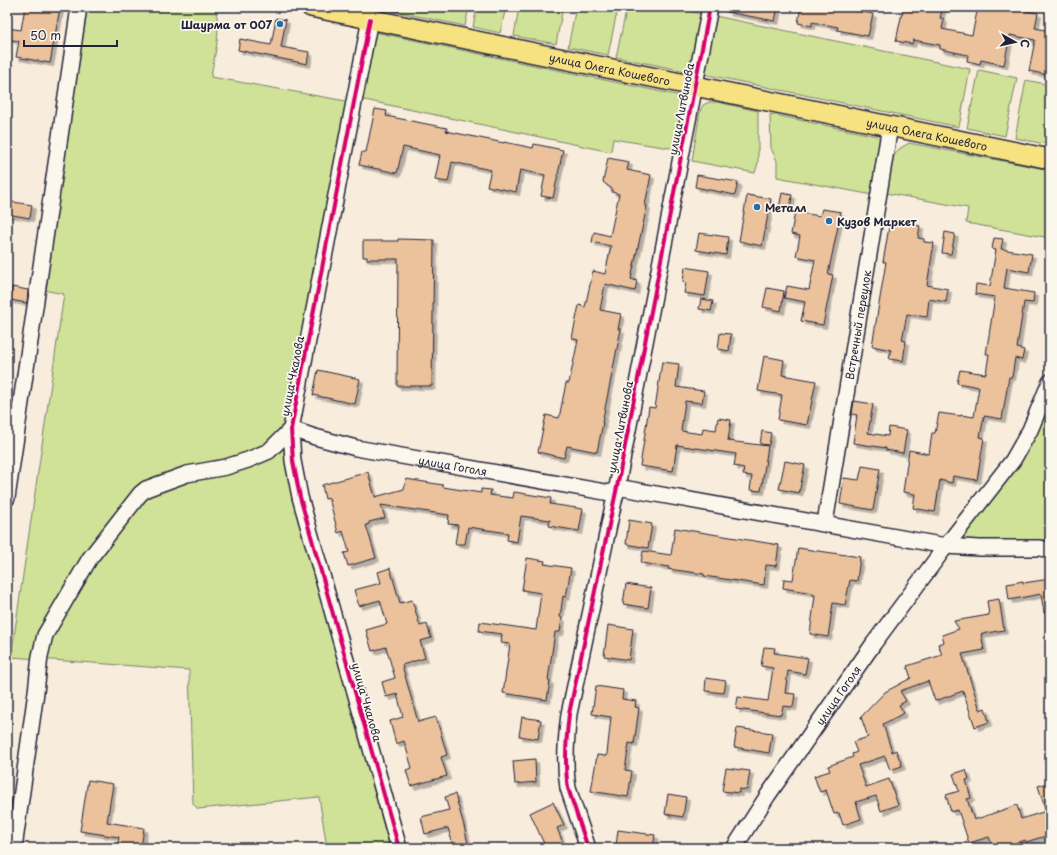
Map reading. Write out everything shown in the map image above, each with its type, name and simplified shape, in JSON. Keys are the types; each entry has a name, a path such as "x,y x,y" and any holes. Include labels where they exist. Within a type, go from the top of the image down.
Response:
{"main road":[{"name":"улица Олега Кошевого","path":"310,7 1050,159"}],"street":[{"path":"7,498 79,7"},
{"name":"улица Литвинова","path":"588,848 568,788 565,763 566,739 710,7"},
{"name":"улица Чкалова","path":"370,19 291,429 293,462 300,497 399,848"},
{"name":"Встречный переулок","path":"825,523 890,126"},
{"name":"улица Гоголя","path":"734,848 768,795 874,642 946,546 1002,475 1023,444 1050,382"},
{"path":"14,848 42,645 45,636 90,558 140,494 146,489 187,474 248,460 269,451 291,429"},
{"name":"улица Гоголя","path":"291,429 356,448 825,523 946,546 973,548 1032,548 1050,550"}],"green space":[{"path":"84,7 214,7 217,15 218,32 211,77 346,101 285,423 284,444 292,495 390,848 327,848 319,797 198,809 193,804 189,670 11,657 64,294 43,290"},
{"path":"388,7 469,7 465,26 388,10"},
{"path":"477,7 506,7 500,33 473,27"},
{"path":"519,7 563,7 556,44 514,36"},
{"path":"576,7 618,7 608,55 568,47"},
{"path":"627,7 670,7 702,14 690,72 616,57"},
{"path":"715,16 970,69 959,127 703,74"},
{"path":"375,32 686,97 676,149 613,139 611,152 360,99"},
{"path":"979,70 1017,78 1005,136 967,128"},
{"path":"1026,80 1050,85 1050,145 1015,138"},
{"path":"709,102 717,102 758,111 758,163 755,173 692,161 700,111 703,105"},
{"path":"770,114 877,136 880,139 873,195 777,177 777,161 771,148"},
{"path":"909,143 1050,170 1050,238 966,223 968,208 886,193 893,157 899,149"},
{"path":"1050,403 1050,503 1047,508 1050,513 1050,543 965,543 962,538 963,534 992,499 1032,443"}],"building":[{"path":"25,7 60,8 50,63 16,57 19,41 7,39 7,28 21,30"},
{"path":"728,7 778,7 775,21 727,12"},
{"path":"801,7 838,7 873,14 868,36 837,30 838,27 812,22 812,26 798,23"},
{"path":"910,7 943,7 940,18 944,19 942,29 972,35 978,7 1017,7 1016,9 1038,13 1035,28 1050,31 1050,63 1048,75 1029,71 1035,40 1010,35 1004,65 981,60 980,64 967,61 968,55 940,49 940,45 913,40 912,44 896,41 903,8 909,9"},
{"path":"276,18 286,20 281,47 309,52 307,64 238,50 240,39 271,45"},
{"path":"375,109 387,111 386,116 447,128 446,131 533,148 534,144 563,150 553,198 541,196 545,175 520,170 516,192 487,186 491,170 452,162 448,182 435,180 440,155 403,147 397,173 359,165 362,152 366,152"},
{"path":"608,158 629,162 627,170 651,175 645,205 647,206 631,279 637,281 635,291 605,284 600,310 621,314 618,329 621,329 597,452 567,446 564,458 538,452 546,415 559,418 566,383 569,383 578,340 572,338 579,305 585,307 593,271 605,274 611,246 592,242 594,232 610,236 619,194 612,192 612,189 603,182"},
{"path":"697,175 738,182 735,195 695,187"},
{"path":"782,193 792,195 790,210 779,208"},
{"path":"747,195 771,199 762,246 739,241"},
{"path":"7,201 32,205 30,218 7,214"},
{"path":"822,209 841,212 828,274 833,275 823,325 801,321 805,302 784,298 787,286 809,290 815,260 796,256 800,236 791,234 795,212 820,216"},
{"path":"890,221 920,226 918,238 924,239 924,242 934,243 927,285 948,289 946,302 929,299 927,317 907,314 902,340 906,341 903,361 889,359 891,350 872,346 886,262 883,262"},
{"path":"945,232 955,234 951,254 942,253"},
{"path":"699,233 728,237 726,255 696,250"},
{"path":"994,238 1003,239 1001,249 1032,254 1029,272 1007,268 1004,288 1034,293 1033,303 1024,302 1017,348 1024,350 1022,360 1015,358 1012,377 1009,377 1002,419 984,416 980,437 984,438 977,480 953,476 952,483 940,480 935,512 913,508 915,494 903,492 909,450 929,454 932,433 935,433 939,413 974,417 979,387 957,383 960,370 986,374 989,354 986,354 995,297 975,294 976,284 990,286 996,250 992,249"},
{"path":"398,239 434,240 432,386 397,386 398,259 367,259 367,257 363,257 363,241 398,241"},
{"path":"685,267 709,271 705,296 684,293 686,283 683,282"},
{"path":"12,287 28,290 27,303 10,300"},
{"path":"767,288 784,291 781,311 763,307"},
{"path":"701,299 713,301 711,311 699,309"},
{"path":"720,333 731,334 729,351 718,349"},
{"path":"764,356 784,360 782,375 816,381 807,425 778,420 782,395 758,391"},
{"path":"662,362 679,364 676,387 704,391 702,403 685,401 681,431 702,434 703,428 716,430 718,418 731,420 728,441 768,446 761,491 750,490 752,476 743,475 744,468 734,466 736,454 677,445 673,471 640,466 649,407 655,408"},
{"path":"318,370 360,379 355,404 313,395"},
{"path":"854,401 873,404 868,433 888,436 889,427 907,430 903,453 886,450 886,448 853,443 857,415 852,414"},
{"path":"762,431 771,433 769,445 760,444"},
{"path":"785,461 805,465 799,493 779,489"},
{"path":"862,466 880,469 873,510 840,504 844,478 859,480"},
{"path":"368,472 375,497 404,489 406,479 481,493 481,489 491,490 490,495 513,498 514,492 551,498 550,504 583,509 579,531 549,526 550,520 521,516 517,542 507,540 508,533 468,527 465,544 455,544 458,525 448,524 449,515 381,505 385,518 369,522 369,524 366,525 376,558 348,566 344,553 349,552 343,531 338,533 329,498 325,499 322,485"},
{"path":"629,520 652,524 648,548 626,544"},
{"path":"675,528 779,545 776,566 766,565 764,585 704,576 704,574 668,569 669,567 641,563 643,551 671,555"},
{"path":"798,548 860,557 857,581 850,580 845,605 833,603 828,637 810,634 815,595 813,595 813,593 783,588 784,579 793,580"},
{"path":"527,558 545,561 544,564 571,568 566,597 563,596 560,617 562,618 560,632 555,632 548,680 550,681 547,700 503,693 510,644 501,643 502,634 479,631 480,622 536,630 541,593 522,590"},
{"path":"390,568 400,603 412,600 420,626 427,624 431,638 420,641 425,658 402,665 418,722 436,717 447,755 441,757 447,776 411,786 406,770 412,768 404,741 396,744 390,721 403,717 397,694 386,697 382,682 395,678 386,647 372,651 366,630 387,624 380,600 359,606 354,590 381,583 378,572"},
{"path":"1050,579 1050,613 1044,613 1041,594 1009,600 1007,584"},
{"path":"626,584 651,588 648,608 623,604"},
{"path":"999,599 1004,630 981,634 984,650 962,654 980,710 985,708 989,722 975,727 963,691 935,701 928,681 900,691 906,701 899,705 904,713 883,724 892,752 896,750 902,766 890,770 885,756 858,765 866,787 889,779 898,805 881,811 876,796 856,802 861,819 843,825 839,813 834,814 826,790 820,792 814,776 830,771 828,766 853,757 852,754 857,752 853,742 868,737 861,717 885,692 911,678 907,666 942,655 938,644 944,642 942,635 959,629 954,621 989,615 987,601"},
{"path":"608,625 633,629 629,660 604,656"},
{"path":"764,647 775,648 774,653 808,658 805,674 788,671 785,693 795,694 793,707 783,706 781,715 736,709 738,697 768,701 773,668 761,666"},
{"path":"706,678 726,681 724,693 705,691"},
{"path":"596,686 623,690 622,699 636,701 635,707 639,708 634,744 629,743 625,770 632,771 628,797 591,791 597,755 606,756 607,754 611,717 592,714"},
{"path":"522,717 541,720 538,739 519,736"},
{"path":"737,728 772,733 769,753 734,747"},
{"path":"535,759 536,782 515,784 513,761"},
{"path":"726,768 750,771 747,790 739,789 739,793 722,791"},
{"path":"966,770 969,779 966,780 971,798 967,799 974,820 1017,805 1021,819 1046,811 1038,786 1050,782 1050,823 1046,824 1049,835 1026,842 1025,840 999,848 993,848 989,837 969,843 958,810 951,812 946,795 959,791 953,774"},
{"path":"88,780 113,784 107,822 144,828 141,848 117,848 119,837 80,831"},
{"path":"455,794 469,848 454,848 448,828 425,834 421,817 449,810 445,797"},
{"path":"668,794 686,797 683,817 665,814"},
{"path":"553,802 564,825 557,828 565,848 546,848 530,813"},
{"path":"618,830 655,835 653,848 630,848 616,846"}],"cycle path":[{"path":"588,848 568,788 566,751 569,714 617,487 710,7"},
{"path":"370,19 291,429 293,461 300,497 399,848"}],"place":[{"name":"Шаурма от 007","path":"280,24"},
{"name":"Металл","path":"757,207"},
{"name":"Кузов Маркет","path":"829,221"}]}
